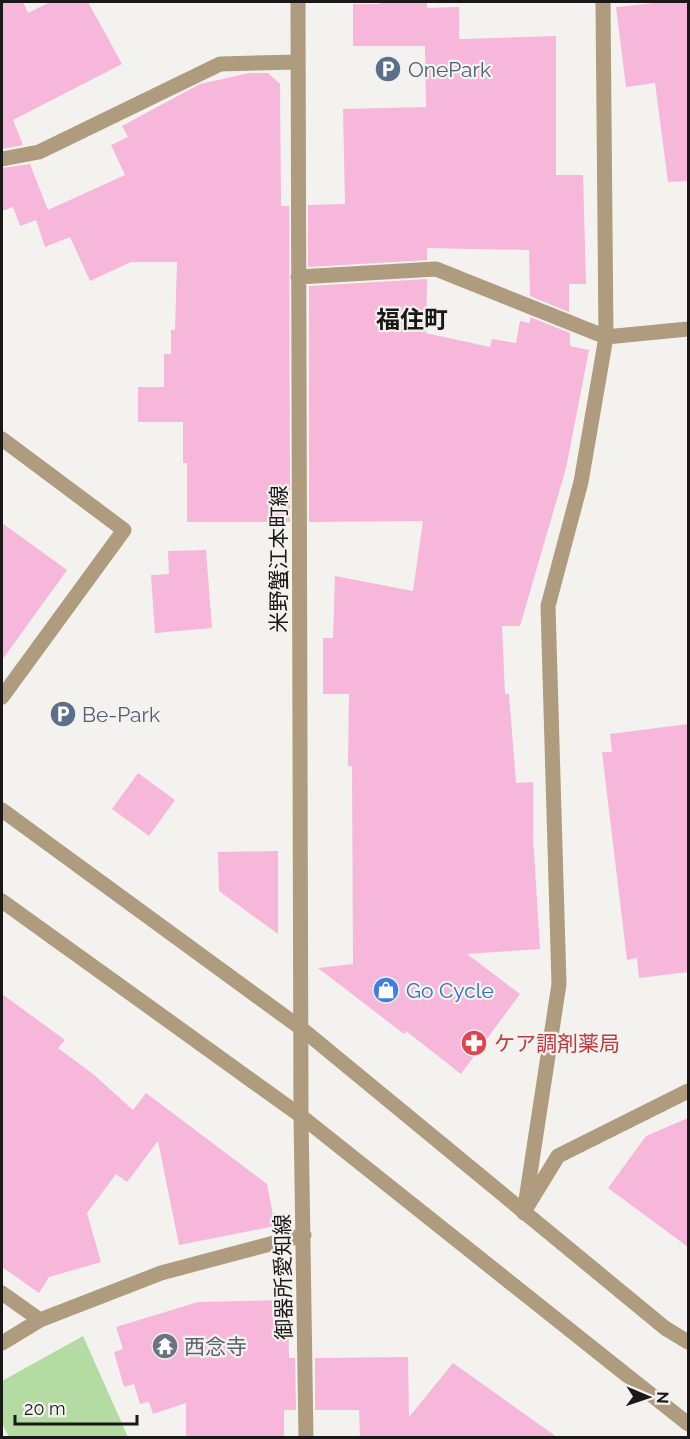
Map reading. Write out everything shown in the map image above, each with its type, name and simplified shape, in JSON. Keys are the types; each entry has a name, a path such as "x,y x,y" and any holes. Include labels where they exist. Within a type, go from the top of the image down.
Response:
{"street":[{"name":"米野蟹江本町線","path":"298,2 301,1116"},
{"path":"524,1213 560,984 548,606 581,482 606,337 603,2"},
{"path":"2,159 39,152 220,64 297,62"},
{"path":"298,277 436,269 606,337 688,329"},
{"path":"2,439 124,530 2,698"},
{"path":"2,810 302,1029 665,1328 688,1342"},
{"path":"2,901 301,1116 688,1424"},
{"path":"524,1213 558,1156 688,1091"},
{"name":"御器所愛知線","path":"301,1116 306,1437"},
{"path":"2,1343 40,1320 161,1273 304,1235"},
{"path":"2,1293 40,1320"}],"green space":[{"path":"83,1336 128,1437 9,1437 2,1423 2,1381"}],"building":[{"path":"2,2 23,2 28,13 50,2 88,2 122,64 13,120 23,145 2,149"},
{"path":"380,2 427,2 427,8 459,7 459,39 556,36 556,175 583,175 586,284 569,284 569,312 530,296 529,250 427,248 427,260 308,267 308,205 345,204 343,109 426,107 425,46 353,46 353,4 380,4"},
{"path":"688,2 688,181 668,182 655,83 626,87 616,7"},
{"path":"249,73 268,73 280,84 281,206 289,206 290,522 187,522 187,463 183,463 183,422 138,422 138,387 164,387 164,354 171,354 171,330 175,330 177,262 131,262 90,281 70,237 45,247 36,220 20,226 13,207 2,211 2,168 30,164 48,210 125,175 111,145 128,137 122,126 200,84"},
{"path":"427,279 426,333 490,347 492,339 516,343 520,321 530,323 530,317 570,333 570,346 589,350 566,468 520,626 502,626 505,694 509,694 516,783 533,782 533,836 540,949 467,954 520,994 461,1074 406,1031 404,1034 318,968 353,964 352,766 348,766 349,694 323,694 323,638 333,638 335,576 413,591 423,521 309,522 309,286"},
{"path":"2,523 67,570 2,660"},
{"path":"206,550 212,628 155,633 151,575 169,574 168,551"},
{"path":"688,724 688,972 639,978 637,958 627,960 602,752 612,752 610,734"},
{"path":"138,773 175,800 149,836 112,809"},
{"path":"278,851 278,934 219,891 218,852"},
{"path":"2,994 65,1040 58,1048 93,1074 133,1110 146,1093 267,1184 275,1226 179,1245 158,1141 127,1182 116,1174 87,1213 101,1262 49,1277 39,1293 2,1267"},
{"path":"688,1118 688,1247 608,1188 646,1136"},
{"path":"288,1300 289,1358 295,1358 296,1410 284,1410 284,1437 186,1437 186,1403 153,1414 149,1402 140,1404 134,1384 124,1387 114,1352 123,1349 116,1327 198,1302"},
{"path":"408,1357 409,1417 453,1363 557,1437 360,1437 359,1410 315,1410 315,1358"}],"place":[{"name":"OnePark","path":"388,69"},
{"name":"Be-Park","path":"63,714"},
{"name":"Go Cycle","path":"386,990"},
{"name":"ケア調剤薬局","path":"474,1043"},
{"name":"西念寺","path":"165,1346"}],"district":[{"name":"福住町","path":"412,319"}]}
